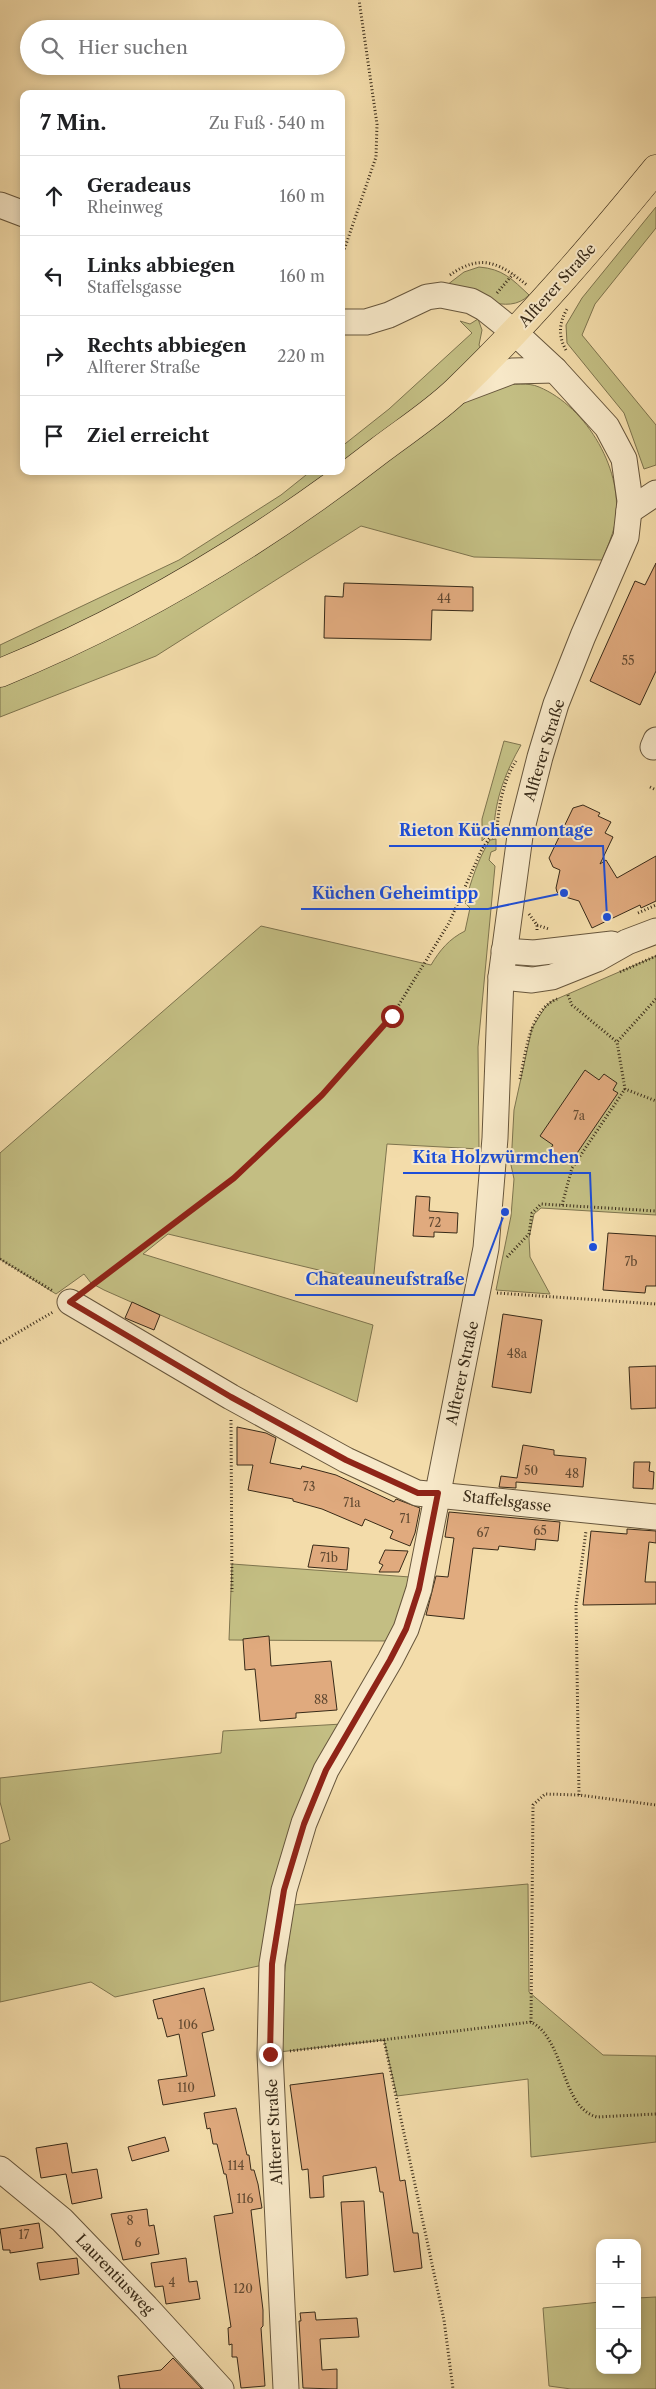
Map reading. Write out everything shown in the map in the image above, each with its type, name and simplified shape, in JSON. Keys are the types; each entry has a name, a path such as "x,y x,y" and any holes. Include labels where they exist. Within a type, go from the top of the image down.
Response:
{"main road":[{"name":"Alfterer Straße","path":"514,332 545,300 656,169"},
{"path":"0,673 93,631 156,599 210,568 343,478 454,393 514,332"}],"street":[{"path":"0,205 20,212"},
{"path":"345,322 366,322 427,297 452,296 471,301 514,332"},
{"name":"Alfterer Straße","path":"286,2389 270,2054 272,1964 284,1890 304,1824 326,1770 406,1629 419,1589 486,1248 495,1138 504,951 520,836 556,704 626,537 629,511 624,459 607,427 555,370 514,332"},
{"path":"454,393 512,371 555,370"},
{"path":"629,511 656,494"},
{"path":"502,977 532,980 552,977 597,959 627,942 656,931"},
{"path":"504,951 534,953 627,942"},
{"name":"Staffelsgasse","path":"70,1302 231,1397 346,1460 418,1493 438,1493 656,1517"},
{"name":"Laurentiusweg","path":"0,2169 62,2220 146,2306 221,2389"}],"path":[{"path":"345,247 376,157 377,124 360,0"},
{"path":"427,297 451,274 471,264 487,262 501,266 545,300"},
{"path":"650,787 656,790"},
{"path":"0,1343 70,1302 234,1178 322,1095 392,1016 449,923 482,849 489,839 497,832 520,836"},
{"path":"614,975 656,956"},
{"path":"518,1085 536,1020 546,1006 575,992"},
{"path":"562,1205 572,1168 625,1089 617,1042 572,1005 568,995"},
{"path":"617,1042 656,999"},
{"path":"625,1089 656,1101"},
{"path":"505,1259 529,1234 532,1213 541,1204 656,1212"},
{"path":"0,1259 70,1302"},
{"path":"500,1293 656,1304"},
{"path":"231,1397 232,1592"},
{"path":"578,1795 576,1605 588,1511"},
{"path":"531,2022 533,1805 545,1794 578,1795 656,1805"},
{"path":"270,2054 531,2022 546,2034 576,2100 588,2114 597,2116 656,2114"},
{"path":"384,2040 444,2320 454,2389"}],"shaded area":[{"path":"656,207 656,228 595,304 582,335 656,425 656,465 644,469 624,413 567,343 566,325 582,298"},
{"path":"479,267 501,273 529,295 511,304 500,304 489,302 447,285 464,272"},
{"path":"478,319 482,330 479,345 501,385 535,385 556,396 587,425 599,444 608,463 614,483 617,504 614,529 602,560 474,557 361,526 156,656 0,717 0,645 179,560 281,495 306,475 345,475 345,444 389,409 472,333 460,321 470,324"},
{"path":"504,741 521,745 502,786 494,829 482,841 482,819"},
{"path":"496,839 496,850 491,852 489,860 495,866 478,1047 479,1149 387,1144 373,1283 168,1234 143,1254 373,1325 357,1402 104,1290 91,1283 84,1274 56,1294 0,1259 0,1153 261,926 431,965 445,945 465,931 470,908 465,903 472,878 490,840"},
{"path":"656,956 656,1215 541,1208 534,1214 529,1238 530,1257 550,1294 496,1290 511,1216 514,1179 511,1165 514,1110 532,1028 546,1006 552,1001"},
{"path":"232,1564 410,1577 406,1595 389,1641 229,1640"},
{"path":"342,1724 263,1965 115,1997 91,1982 0,2002 0,1844 10,1840 0,1802 0,1778 221,1753 223,1731"},
{"path":"528,1884 529,1992 603,2055 656,2056 656,2142 531,2157 528,2079 397,2096 384,2040 279,2052 281,2000 293,1905"},
{"path":"656,2297 656,2389 571,2389 549,2386 543,2308 596,2302 596,2374 641,2374 641,2298"}],"building":[{"path":"656,563 656,671 640,705 590,681 635,581 645,585"},
{"path":"344,583 473,587 473,611 432,610 431,640 324,638 325,596 343,597"},
{"path":"583,805 600,813 598,816 611,822 605,833 613,837 600,864 606,860 617,878 656,856 656,901 641,908 640,905 592,928 579,901 562,896 557,892 556,888 560,870 553,867 549,858 573,808"},
{"path":"585,1070 599,1080 604,1074 617,1083 613,1090 618,1093 573,1159 568,1155 563,1162 548,1152 553,1145 540,1136"},
{"path":"416,1196 430,1197 429,1211 458,1213 457,1233 434,1232 434,1237 413,1236"},
{"path":"608,1233 656,1236 656,1286 646,1286 645,1293 603,1290"},
{"path":"132,1302 160,1315 154,1330 125,1318"},
{"path":"503,1314 542,1320 531,1393 492,1387"},
{"path":"656,1366 656,1408 631,1409 629,1367"},
{"path":"237,1427 266,1433 276,1438 270,1463 301,1469 302,1466 336,1475 394,1502 396,1499 420,1508 415,1533 410,1546 390,1538 393,1531 365,1519 362,1526 322,1509 293,1501 293,1499 248,1490 253,1465 237,1465"},
{"path":"523,1445 554,1450 554,1455 586,1458 583,1487 516,1482 516,1488 499,1487 501,1476 517,1478"},
{"path":"634,1462 650,1462 649,1471 654,1472 653,1489 633,1488"},
{"path":"449,1512 560,1522 558,1541 536,1539 535,1550 499,1546 498,1550 473,1548 464,1619 426,1615 436,1576 448,1577 454,1538 445,1537"},
{"path":"627,1529 656,1531 656,1543 649,1542 645,1582 656,1582 656,1604 583,1605 591,1531 627,1534"},
{"path":"313,1545 349,1548 347,1570 308,1567"},
{"path":"385,1550 408,1551 399,1572 379,1572 383,1565 379,1563"},
{"path":"269,1636 271,1666 331,1661 337,1710 296,1713 296,1718 260,1721 255,1669 245,1670 243,1639"},
{"path":"204,1988 214,2030 202,2033 215,2096 163,2105 158,2080 187,2076 179,2034 167,2037 162,2018 158,2019 153,2000"},
{"path":"383,2073 400,2181 405,2180 413,2233 418,2233 422,2268 394,2272 383,2192 380,2192 376,2167 323,2176 324,2197 310,2198 308,2169 302,2170 290,2085"},
{"path":"236,2108 247,2155 249,2155 251,2170 254,2170 258,2184 262,2208 251,2210 263,2310 263,2326 261,2328 265,2386 241,2388 237,2357 232,2357 232,2344 229,2345 228,2328 231,2327 214,2216 233,2213 226,2174 224,2174 217,2144 213,2144 210,2128 207,2129 204,2113"},
{"path":"165,2137 169,2151 132,2161 128,2147"},
{"path":"67,2143 72,2173 97,2169 102,2198 72,2204 66,2174 41,2178 36,2148"},
{"path":"364,2201 368,2275 346,2278 341,2202"},
{"path":"147,2209 149,2226 154,2225 159,2254 123,2260 111,2214"},
{"path":"39,2223 43,2248 10,2253 10,2250 3,2250 0,2229"},
{"path":"77,2258 79,2274 40,2280 37,2263"},
{"path":"186,2258 189,2282 197,2281 200,2299 166,2304 163,2286 155,2287 151,2263"},
{"path":"315,2312 316,2320 357,2318 359,2337 320,2339 322,2370 337,2369 337,2389 303,2388 300,2313"},
{"path":"173,2358 202,2389 120,2389 118,2376 161,2370"}],"place":[{"name":"Küchen Geheimtipp","path":"564,893"},
{"name":"Rieton Küchenmontage","path":"607,917"},
{"name":"Chateauneufstraße","path":"505,1212"},
{"name":"Kita Holzwürmchen","path":"593,1247"}],"route":[{"path":"270,2054 272,1964 284,1890 304,1824 326,1770 406,1629 419,1589 438,1493 418,1493 346,1460 231,1397 70,1302 234,1178 322,1095 392,1016"}]}
